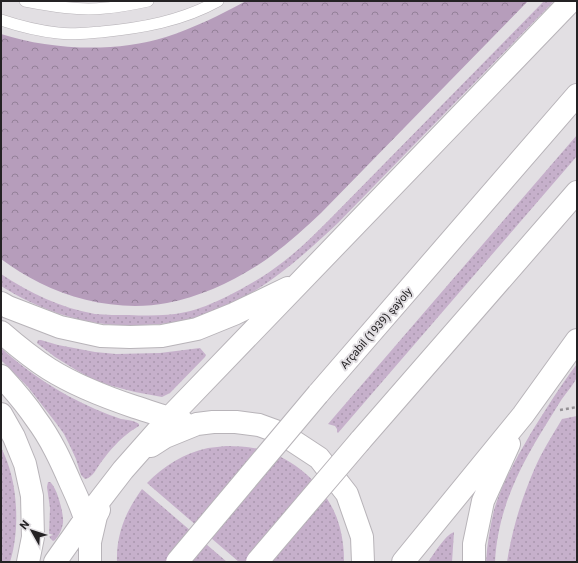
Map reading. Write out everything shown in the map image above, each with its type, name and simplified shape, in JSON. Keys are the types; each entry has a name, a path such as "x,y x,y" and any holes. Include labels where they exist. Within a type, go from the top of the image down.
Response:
{"main road":[{"path":"55,562 122,470 169,418 571,1"},
{"name":"Arçabil (1939) şaýoly","path":"177,562 318,394 577,96"},
{"path":"256,562 577,192"},
{"path":"1,303 60,327 101,336 130,338 162,336 197,329 234,314 300,282"},
{"path":"1,332 48,369 74,384 169,418 197,424"},
{"path":"403,562 522,415 577,340"},
{"path":"1,376 19,396 37,420 48,436 61,460 86,518 90,552"},
{"path":"1,414 14,437 25,464 32,496 33,537 28,562"},
{"path":"474,562 474,544 483,501 522,415"},
{"path":"90,552 96,516 107,492 122,470 142,451 165,436 197,424 236,422 259,425 281,433 319,458 347,494 369,562"},
{"path":"362,537 363,562"}],"lane":[{"path":"25,1 82,9 104,8 148,1"},
{"path":"1,20 58,33 81,34 113,31 164,23 196,12 218,1"}],"path":[{"path":"560,410 577,408"}],"shaded area":[{"path":"544,1 554,1 338,223 283,271 239,300 207,314 184,321 174,323 121,325 89,322 58,313 43,308 1,286 1,274 23,287 58,304 95,314 108,315 151,316 191,311 233,293 269,272 307,241"},
{"path":"577,135 577,156 338,433 335,426 328,424"},
{"path":"38,340 95,352 116,354 160,353 200,348 206,355 170,393 162,397 135,392 92,379 55,357 37,343"},
{"path":"1,348 34,375 57,390 105,413 135,422 139,424 139,426 119,441 93,474 85,479 81,475 76,459 64,434 28,387 1,360"},
{"path":"577,364 577,374 573,385 560,402 539,436 509,495 498,534 495,562 486,562 494,510 506,480 531,433"},
{"path":"577,416 577,562 507,562 518,515 537,464 562,419"},
{"path":"240,446 263,450 289,461 312,479 329,502 336,515 342,537 344,562 239,562 147,483 167,466 191,453 208,448"},
{"path":"1,447 12,478 16,502 15,539 10,562 1,562"},
{"path":"48,482 53,485 55,489 63,519 63,525 60,532 53,541 49,535 50,508 47,487"},
{"path":"142,489 227,562 117,562 118,542 123,523 131,506"},
{"path":"454,532 452,562 428,562 443,541"}],"green space":[{"path":"246,1 528,1 314,220 267,259 247,272 225,283 191,297 167,303 135,306 119,305 86,300 54,290 25,275 1,259 1,34 20,39 62,46 83,48 126,46 166,37 187,30"}]}
